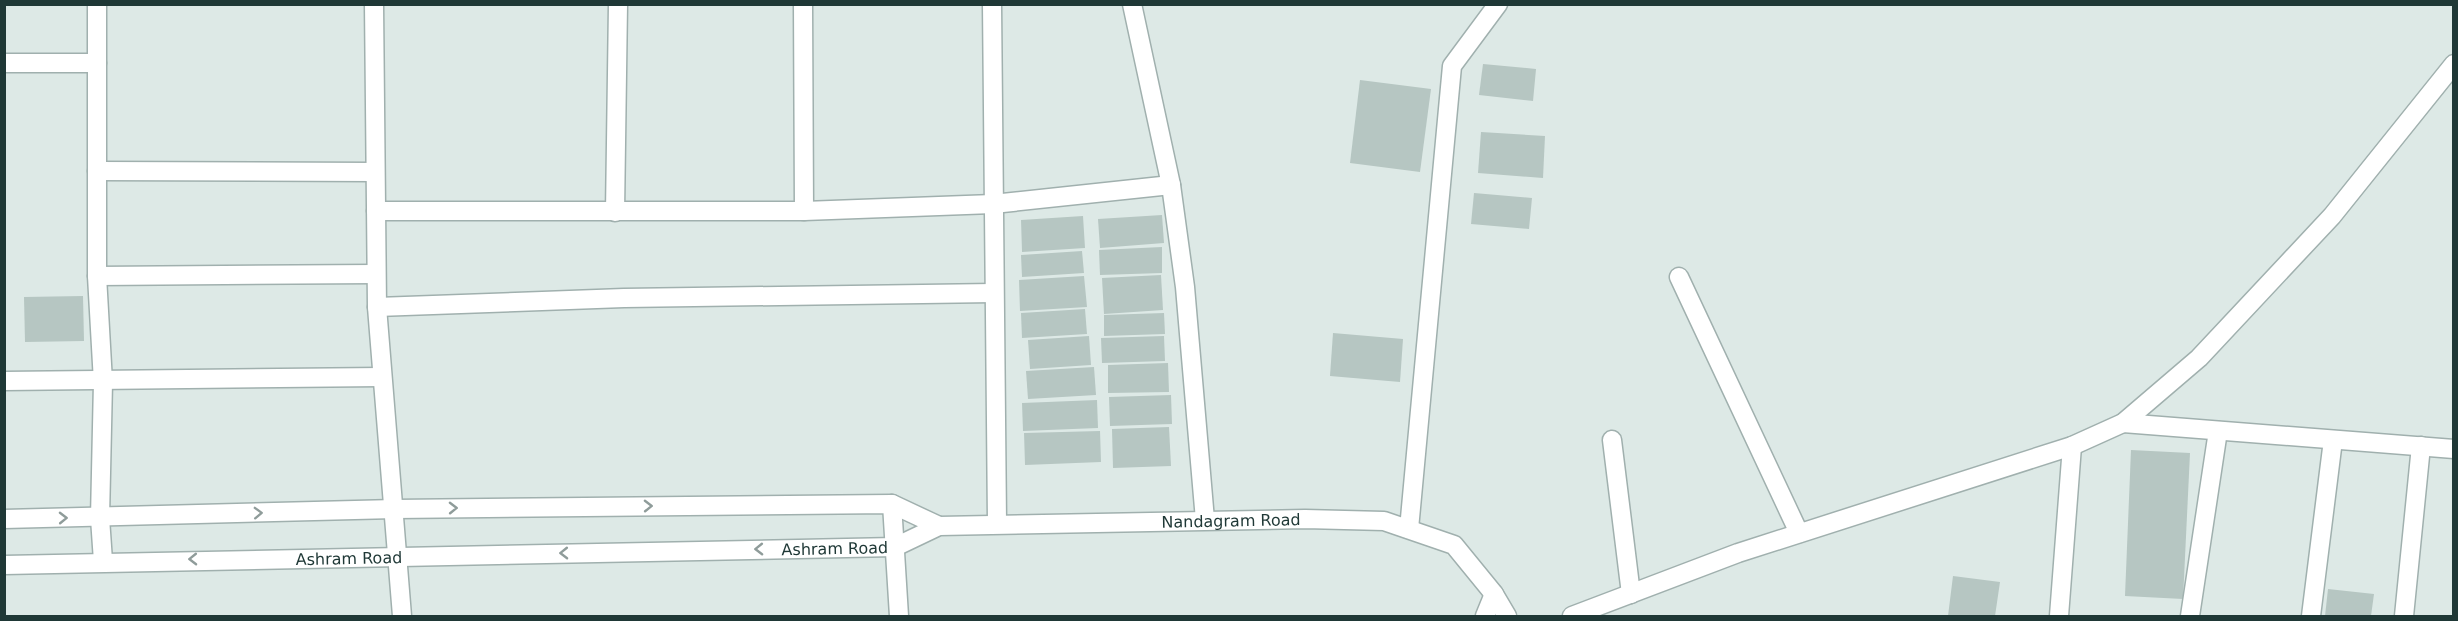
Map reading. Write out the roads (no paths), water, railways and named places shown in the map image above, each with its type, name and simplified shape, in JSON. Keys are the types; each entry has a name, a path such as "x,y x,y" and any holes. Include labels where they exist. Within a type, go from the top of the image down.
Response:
{"street":[{"path":"97,4 98,276 104,382 100,518 104,561"},
{"path":"374,4 377,307 402,616"},
{"path":"615,212 618,4"},
{"path":"803,4 804,211"},
{"path":"992,4 998,523"},
{"path":"1132,4 1171,185 1185,287 1205,520"},
{"path":"1409,529 1452,66 1498,4"},
{"path":"4,63 97,63"},
{"path":"1572,616 1738,553 2072,446 2123,423 2199,358 2332,216 2454,64"},
{"path":"97,171 375,172"},
{"path":"376,211 804,211 993,204 1171,185"},
{"path":"98,276 376,274"},
{"path":"1679,277 1799,534"},
{"path":"377,307 624,298 994,293"},
{"path":"4,381 104,382 382,377"},
{"path":"2123,423 2454,449"},
{"path":"2190,616 2218,431"},
{"path":"1612,440 1631,594"},
{"path":"2311,616 2333,440"},
{"path":"2060,616 2072,446"},
{"path":"2404,616 2421,446"},
{"path":"892,504 898,616"},
{"path":"4,519 395,509 892,504 939,526"},
{"name":"Nandagram Road","path":"939,526 1205,520 1384,520 1454,545 1494,594 1507,616"},
{"name":"Ashram Road","path":"4,565 104,561 895,547 939,526"},
{"path":"1485,616 1494,594"}]}
